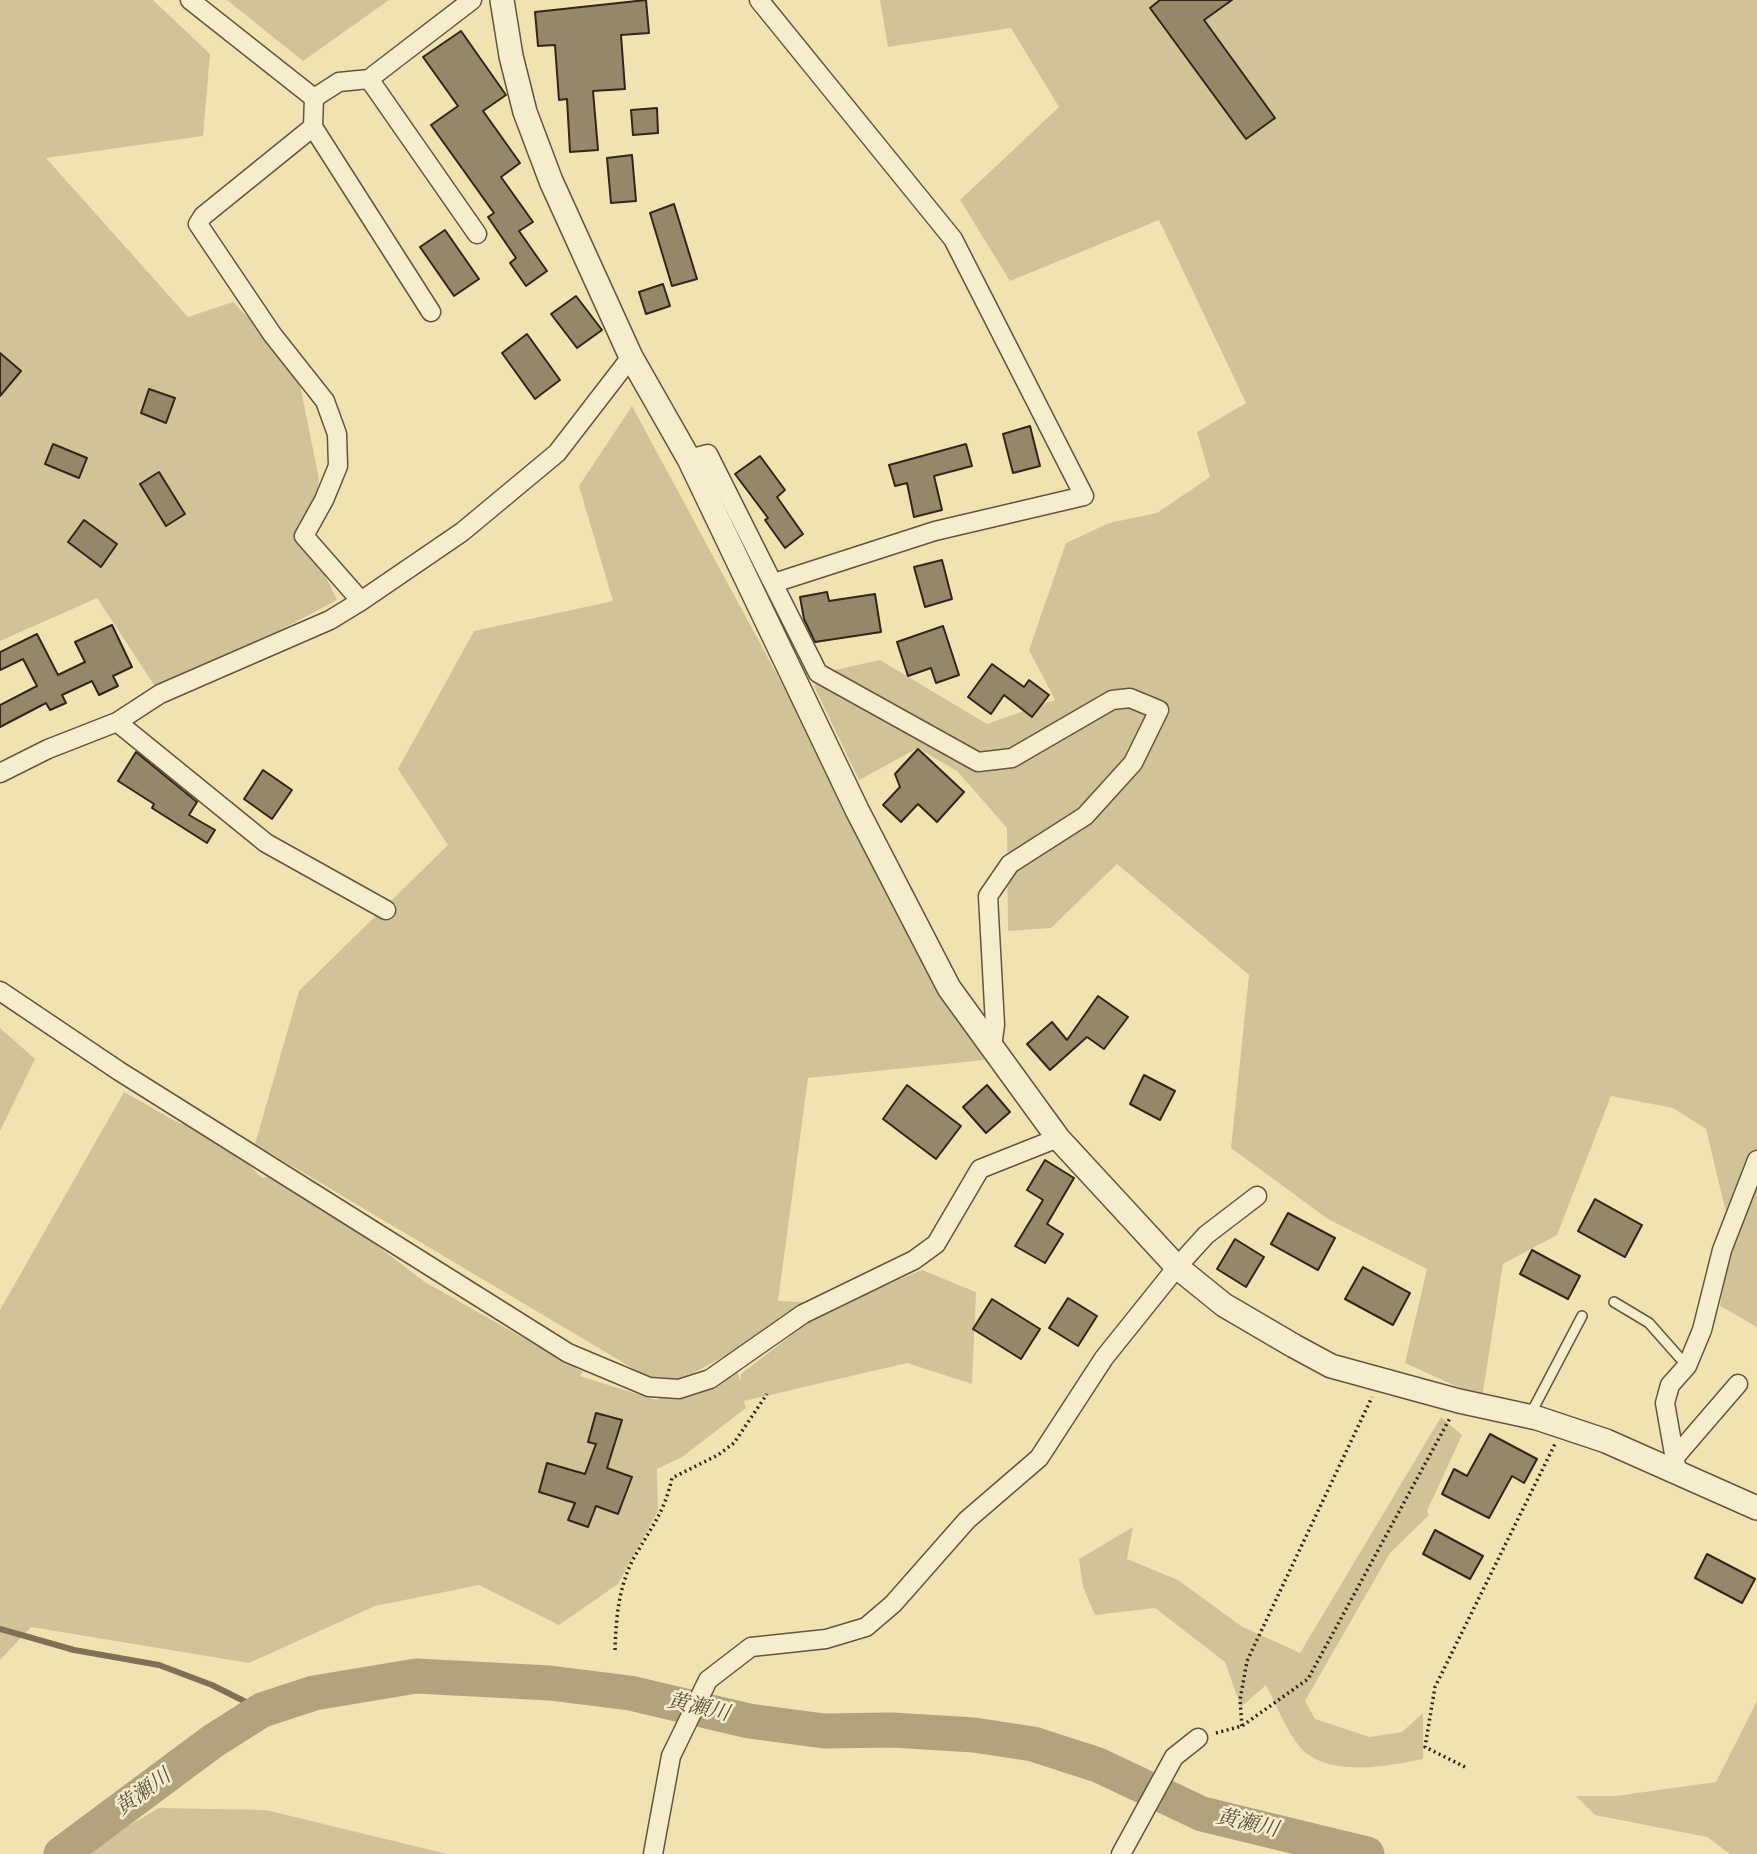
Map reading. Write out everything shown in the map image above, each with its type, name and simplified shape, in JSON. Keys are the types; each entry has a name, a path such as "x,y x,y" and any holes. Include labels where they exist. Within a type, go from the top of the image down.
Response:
{"street":[{"path":"190,0 314,98"},
{"path":"314,98 339,82 369,79 472,0"},
{"path":"502,0 511,56 525,112 551,181 631,357 689,458 857,810 949,988 1058,1138 1177,1267 1224,1305 1331,1366 1459,1401 1529,1416 1676,1464 1757,1508"},
{"path":"759,0 953,239 1084,496 934,531 774,583"},
{"path":"369,79 477,234"},
{"path":"314,98 313,127 431,312"},
{"path":"313,127 202,216 198,223 272,334 325,401 337,434 338,466 324,500 304,536 361,601"},
{"path":"0,773 48,749 117,722 160,694 330,620 361,601 462,532 557,453 631,357"},
{"path":"689,458 708,454 817,673 978,762 1012,758 1112,700 1130,698 1159,710 1133,763 1085,816 1010,864 988,896 995,1025 992,1047"},
{"path":"117,722 267,843 386,910"},
{"path":"0,991 119,1071 568,1353 649,1387 679,1389 710,1379 803,1314 914,1260 936,1244 980,1169 1058,1138"},
{"path":"1676,1464 1665,1404 1670,1385 1687,1366 1702,1330 1722,1250 1757,1160"},
{"path":"653,1854 671,1756 708,1681 751,1647 826,1639 866,1627 893,1604 967,1520 1039,1458 1104,1358 1177,1267 1206,1235 1257,1196"},
{"path":"1676,1464 1738,1384"},
{"path":"1121,1854 1174,1757 1198,1738"}],"lane":[{"path":"1614,1302 1649,1323 1687,1366"},
{"path":"1529,1416 1582,1316"}],"path":[{"path":"1242,1726 1240,1700 1247,1661 1381,1379"},
{"path":"615,1650 617,1604 637,1552 666,1507 673,1478 718,1455 734,1443 766,1394"},
{"path":"1198,1738 1242,1726 1308,1679 1459,1401"},
{"path":"1465,1767 1425,1747 1435,1687 1564,1427"}],"shaded area":[{"path":"0,0 153,0 210,54 203,136 46,158 188,317 233,302 296,365 319,479 310,544 337,600 160,694 97,598 0,641"},
{"path":"227,0 389,0 303,61"},
{"path":"880,0 1757,0 1757,1327 1720,1306 1730,1229 1706,1129 1673,1108 1611,1096 1557,1235 1503,1264 1482,1398 1405,1363 1427,1269 1328,1219 1231,1148 1249,975 1117,864 1051,928 1008,931 1007,828 957,771 918,748 859,780 814,686 826,672 880,660 987,724 1055,700 1029,650 1066,543 1109,523 1157,513 1210,477 1197,432 1246,403 1159,220 1010,281 960,200 1059,107 1011,28 888,47"},
{"path":"632,406 985,1060 808,1078 778,1301 822,1303 666,1388 255,1144 299,991 448,845 398,769 474,631 613,601 579,486"},
{"path":"0,1028 35,1059 0,1131"},
{"path":"124,1092 179,1123 215,1131 262,1178 281,1173 425,1282 583,1372 580,1376 656,1400 737,1368 740,1382 741,1374 824,1310 922,1270 976,1292 972,1384 907,1363 744,1401 746,1408 682,1457 657,1469 658,1511 618,1584 559,1625 479,1585 375,1606 249,1663 31,1627 0,1660 0,1310"},
{"path":"1441,1417 1462,1435 1427,1511 1429,1515 1390,1553 1305,1701 1315,1719 1370,1737 1402,1732 1423,1713 1423,1759 1374,1767 1338,1766 1322,1762 1307,1754 1296,1742 1266,1685 1241,1707 1225,1662 1155,1608 1095,1615 1083,1587 1079,1559 1133,1527 1127,1559 1178,1580 1241,1626 1300,1653"},
{"path":"1757,1701 1757,1854 1730,1854 1707,1837 1595,1815 1576,1796 1616,1796 1716,1782"},
{"path":"159,1808 266,1810 447,1854 80,1854"}],"building":[{"path":"646,0 649,33 621,35 625,89 593,91 598,150 570,152 567,99 559,100 555,45 538,46 535,12"},
{"path":"1160,0 1232,0 1204,20 1275,118 1246,139 1150,8"},
{"path":"461,31 506,95 483,111 520,163 501,177 533,222 519,231 547,271 526,286 510,263 516,258 488,217 494,213 431,125 458,106 423,57"},
{"path":"657,108 658,133 633,135 631,110"},
{"path":"632,155 636,201 611,203 607,158"},
{"path":"674,204 697,279 672,286 650,213"},
{"path":"445,230 479,279 454,296 420,247"},
{"path":"663,284 670,306 646,314 639,292"},
{"path":"576,296 602,330 577,348 551,314"},
{"path":"527,334 560,380 535,399 502,353"},
{"path":"0,353 21,371 0,396"},
{"path":"149,389 175,398 166,423 141,413"},
{"path":"1030,426 1040,466 1013,473 1003,434"},
{"path":"53,444 87,458 79,478 45,464"},
{"path":"966,444 972,466 934,476 942,510 914,517 907,483 895,486 889,465"},
{"path":"760,456 785,490 777,497 803,534 785,548 765,520 768,518 735,474"},
{"path":"159,472 185,514 166,526 140,484"},
{"path":"84,520 117,544 101,567 68,542"},
{"path":"942,560 952,599 925,607 914,567"},
{"path":"827,592 829,601 875,594 881,632 815,642 804,619 800,597"},
{"path":"112,625 132,667 113,676 118,686 99,695 92,681 62,695 66,703 50,710 46,703 0,727 0,705 37,686 23,659 0,670 0,652 37,634 58,675 85,662 75,642"},
{"path":"943,626 959,675 936,683 931,668 908,676 897,642"},
{"path":"992,664 1024,687 1029,680 1049,695 1032,717 1004,695 991,714 968,697"},
{"path":"918,749 964,792 937,822 918,804 901,822 883,805 900,787 895,774"},
{"path":"136,752 197,802 189,815 215,830 207,843 152,808 154,804 118,781"},
{"path":"263,770 292,790 272,819 244,799"},
{"path":"1098,996 1128,1017 1104,1049 1087,1037 1050,1070 1027,1044 1052,1022 1067,1040"},
{"path":"1144,1075 1175,1091 1160,1120 1130,1104"},
{"path":"907,1085 961,1126 936,1159 883,1119"},
{"path":"987,1085 1010,1112 986,1133 963,1107"},
{"path":"1045,1160 1074,1178 1047,1224 1063,1234 1045,1263 1015,1246 1043,1200 1027,1190"},
{"path":"1595,1199 1642,1225 1625,1257 1578,1231"},
{"path":"1288,1213 1335,1238 1318,1270 1271,1244"},
{"path":"1235,1239 1264,1257 1246,1287 1217,1269"},
{"path":"1532,1250 1580,1276 1568,1299 1520,1274"},
{"path":"1363,1267 1410,1293 1393,1325 1345,1299"},
{"path":"1068,1298 1097,1316 1078,1346 1049,1328"},
{"path":"992,1299 1040,1329 1021,1359 973,1329"},
{"path":"596,1413 622,1420 607,1468 632,1477 618,1514 596,1506 588,1527 568,1520 575,1503 539,1492 547,1463 585,1474 596,1444 588,1442"},
{"path":"1490,1434 1537,1459 1524,1483 1512,1476 1489,1518 1442,1494 1454,1469 1467,1476"},
{"path":"1435,1530 1483,1556 1470,1579 1423,1554"},
{"path":"1707,1554 1755,1579 1742,1603 1695,1578"}],"waterway":[{"path":"0,1629 74,1650 159,1665 212,1685 262,1710"},
{"name":"黄瀬川","path":"61,1854 213,1741 262,1710 314,1693 416,1676 550,1683 630,1693 749,1721 824,1731 892,1730 974,1735 1033,1744 1098,1765 1202,1814 1367,1854"}]}
